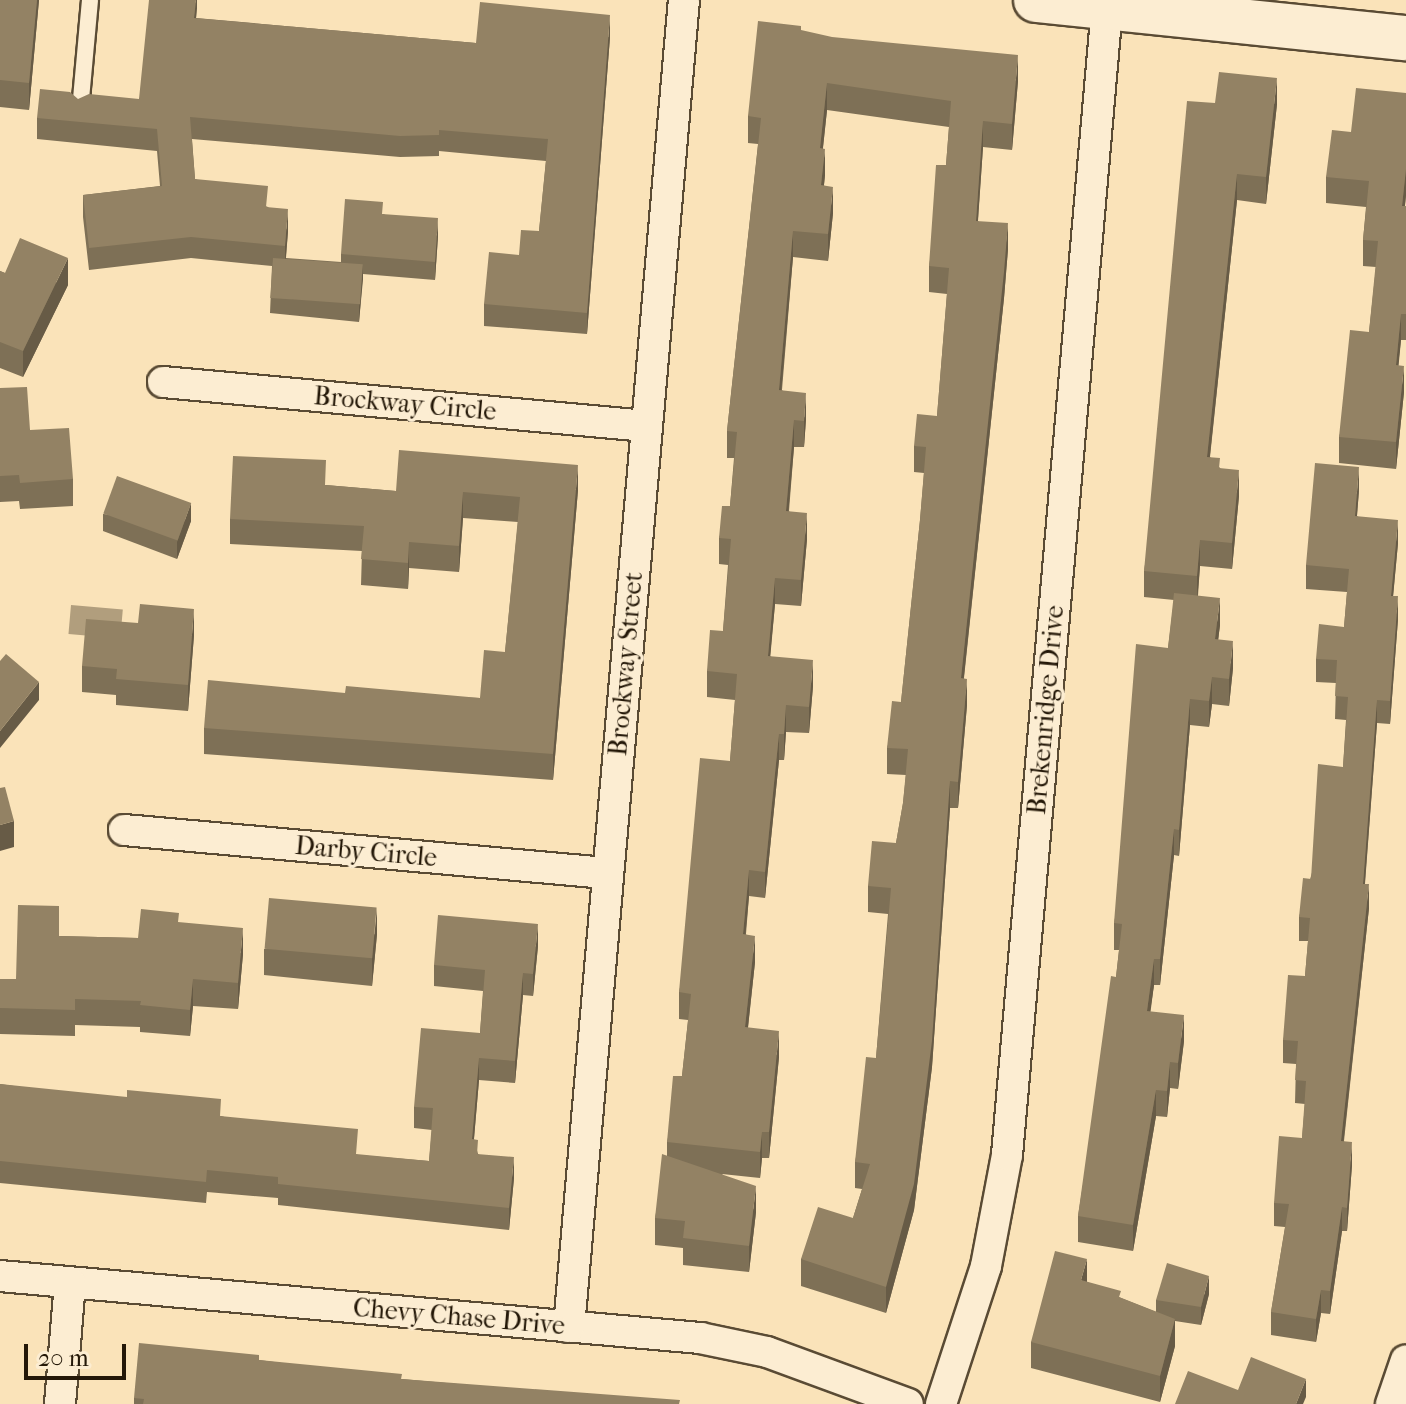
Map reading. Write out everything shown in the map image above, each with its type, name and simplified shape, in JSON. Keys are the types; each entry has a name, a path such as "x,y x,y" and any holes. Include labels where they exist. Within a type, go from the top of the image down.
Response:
{"main road":[{"path":"1036,0 1406,38"}],"street":[{"name":"Brockway Street","path":"569,1327 684,0"},
{"name":"Brekenridge Drive","path":"941,1404 986,1266 1007,1155 1107,7"},
{"name":"Brockway Circle","path":"163,382 647,426"},
{"name":"Darby Circle","path":"124,830 608,873"},
{"name":"Chevy Chase Drive","path":"0,1276 739,1345 908,1404"},
{"path":"60,1404 70,1282"},
{"path":"1391,1404 1406,1360"}],"lane":[{"path":"80,110 90,0"}],"shaded area":[{"path":"71,605 123,610 120,638 68,634"}],"building":[{"path":"0,0 37,0 29,83 0,80"},
{"path":"149,0 196,0 194,18 476,43 480,2 610,15 587,313 484,304 489,252 519,255 521,230 539,231 548,139 439,130 439,135 400,136 190,117 195,179 268,186 266,207 288,209 285,246 191,237 89,248 83,195 162,186 157,129 37,118 40,89 70,92 78,99 89,94 139,99"},
{"path":"758,21 801,26 801,30 832,37 1018,55 1012,124 983,121 976,221 1008,223 1004,272 961,678 967,679 958,782 950,781 932,1041 914,1184 886,1287 801,1259 818,1207 853,1218 870,1164 855,1162 866,1057 876,1058 891,888 868,886 872,841 896,843 903,803 908,749 887,748 892,701 901,702 920,520 926,447 914,446 917,414 937,416 949,268 929,266 936,165 946,165 951,101 827,83 820,148 825,149 821,185 833,187 828,234 793,231 779,390 806,393 804,421 794,420 786,511 807,513 801,580 775,578 768,656 813,660 809,707 786,705 784,734 779,734 765,872 749,870 743,934 755,936 745,1027 779,1031 769,1132 762,1132 760,1152 667,1142 673,1076 682,1076 691,994 679,992 700,758 730,761 737,674 707,671 710,630 723,631 731,539 719,538 722,506 730,506 737,432 727,431 761,118 748,116"},
{"path":"1219,72 1277,78 1266,177 1237,174 1207,457 1220,458 1219,468 1239,470 1232,543 1200,540 1197,576 1144,571 1187,101 1215,103"},
{"path":"1356,88 1406,93 1406,169 1402,206 1406,206 1406,314 1401,314 1396,365 1404,366 1396,442 1339,437 1350,330 1369,332 1378,241 1363,240 1369,181 1326,177 1332,130 1351,132"},
{"path":"345,199 383,202 382,214 438,218 435,262 341,254"},
{"path":"20,238 68,258 23,351 0,342 0,271 5,273"},
{"path":"273,258 363,264 360,304 270,298"},
{"path":"27,387 30,430 69,428 73,479 20,483 19,475 0,476 0,388"},
{"path":"399,450 578,465 553,754 204,728 208,680 345,693 346,686 480,698 484,650 505,652 520,497 463,492 459,546 409,542 408,563 361,559 364,526 230,519 233,456 326,460 325,485 396,491"},
{"path":"1315,463 1359,467 1355,516 1398,520 1391,596 1398,596 1390,701 1377,700 1363,884 1369,884 1341,1141 1352,1142 1347,1208 1342,1207 1330,1291 1321,1290 1316,1319 1271,1312 1289,1204 1274,1203 1279,1136 1302,1138 1306,1081 1295,1080 1298,1041 1283,1040 1288,975 1305,976 1310,918 1299,917 1303,878 1311,879 1318,764 1343,767 1348,697 1335,696 1337,660 1316,659 1319,624 1344,627 1349,569 1306,565"},
{"path":"117,476 191,503 178,541 103,514"},
{"path":"1174,593 1220,598 1215,639 1233,641 1229,679 1212,677 1209,701 1190,699 1179,830 1174,829 1160,959 1154,959 1147,1011 1184,1015 1178,1063 1170,1062 1167,1091 1156,1090 1133,1225 1078,1216 1111,976 1116,977 1122,924 1114,923 1136,644 1168,648"},
{"path":"140,604 194,609 188,685 116,679 117,669 82,666 86,619 138,623"},
{"path":"6,654 39,682 0,731 0,661"},
{"path":"5,787 14,821 0,825 0,788"},
{"path":"269,898 377,907 372,958 265,949"},
{"path":"18,905 59,906 59,936 138,938 141,909 179,913 178,922 243,928 238,983 193,979 190,1010 140,1005 141,1001 75,999 75,1010 0,1008 0,979 16,979"},
{"path":"438,915 538,924 533,974 523,973 515,1061 479,1058 472,1139 478,1140 477,1154 514,1157 509,1208 278,1184 278,1177 207,1170 206,1182 0,1161 0,1084 127,1097 127,1090 221,1099 220,1116 358,1129 356,1154 429,1161 433,1108 414,1107 421,1028 480,1033 485,970 434,965"},
{"path":"662,1154 756,1186 749,1246 683,1238 685,1221 655,1218"},
{"path":"1055,1251 1087,1259 1081,1280 1121,1291 1119,1297 1175,1319 1160,1376 1031,1342"},
{"path":"1167,1263 1209,1276 1201,1307 1156,1300"},
{"path":"139,1343 259,1355 259,1360 402,1374 401,1379 680,1400 679,1404 143,1404 144,1399 134,1398"},
{"path":"1251,1357 1306,1379 1296,1404 1175,1404 1188,1371 1238,1390"}]}
